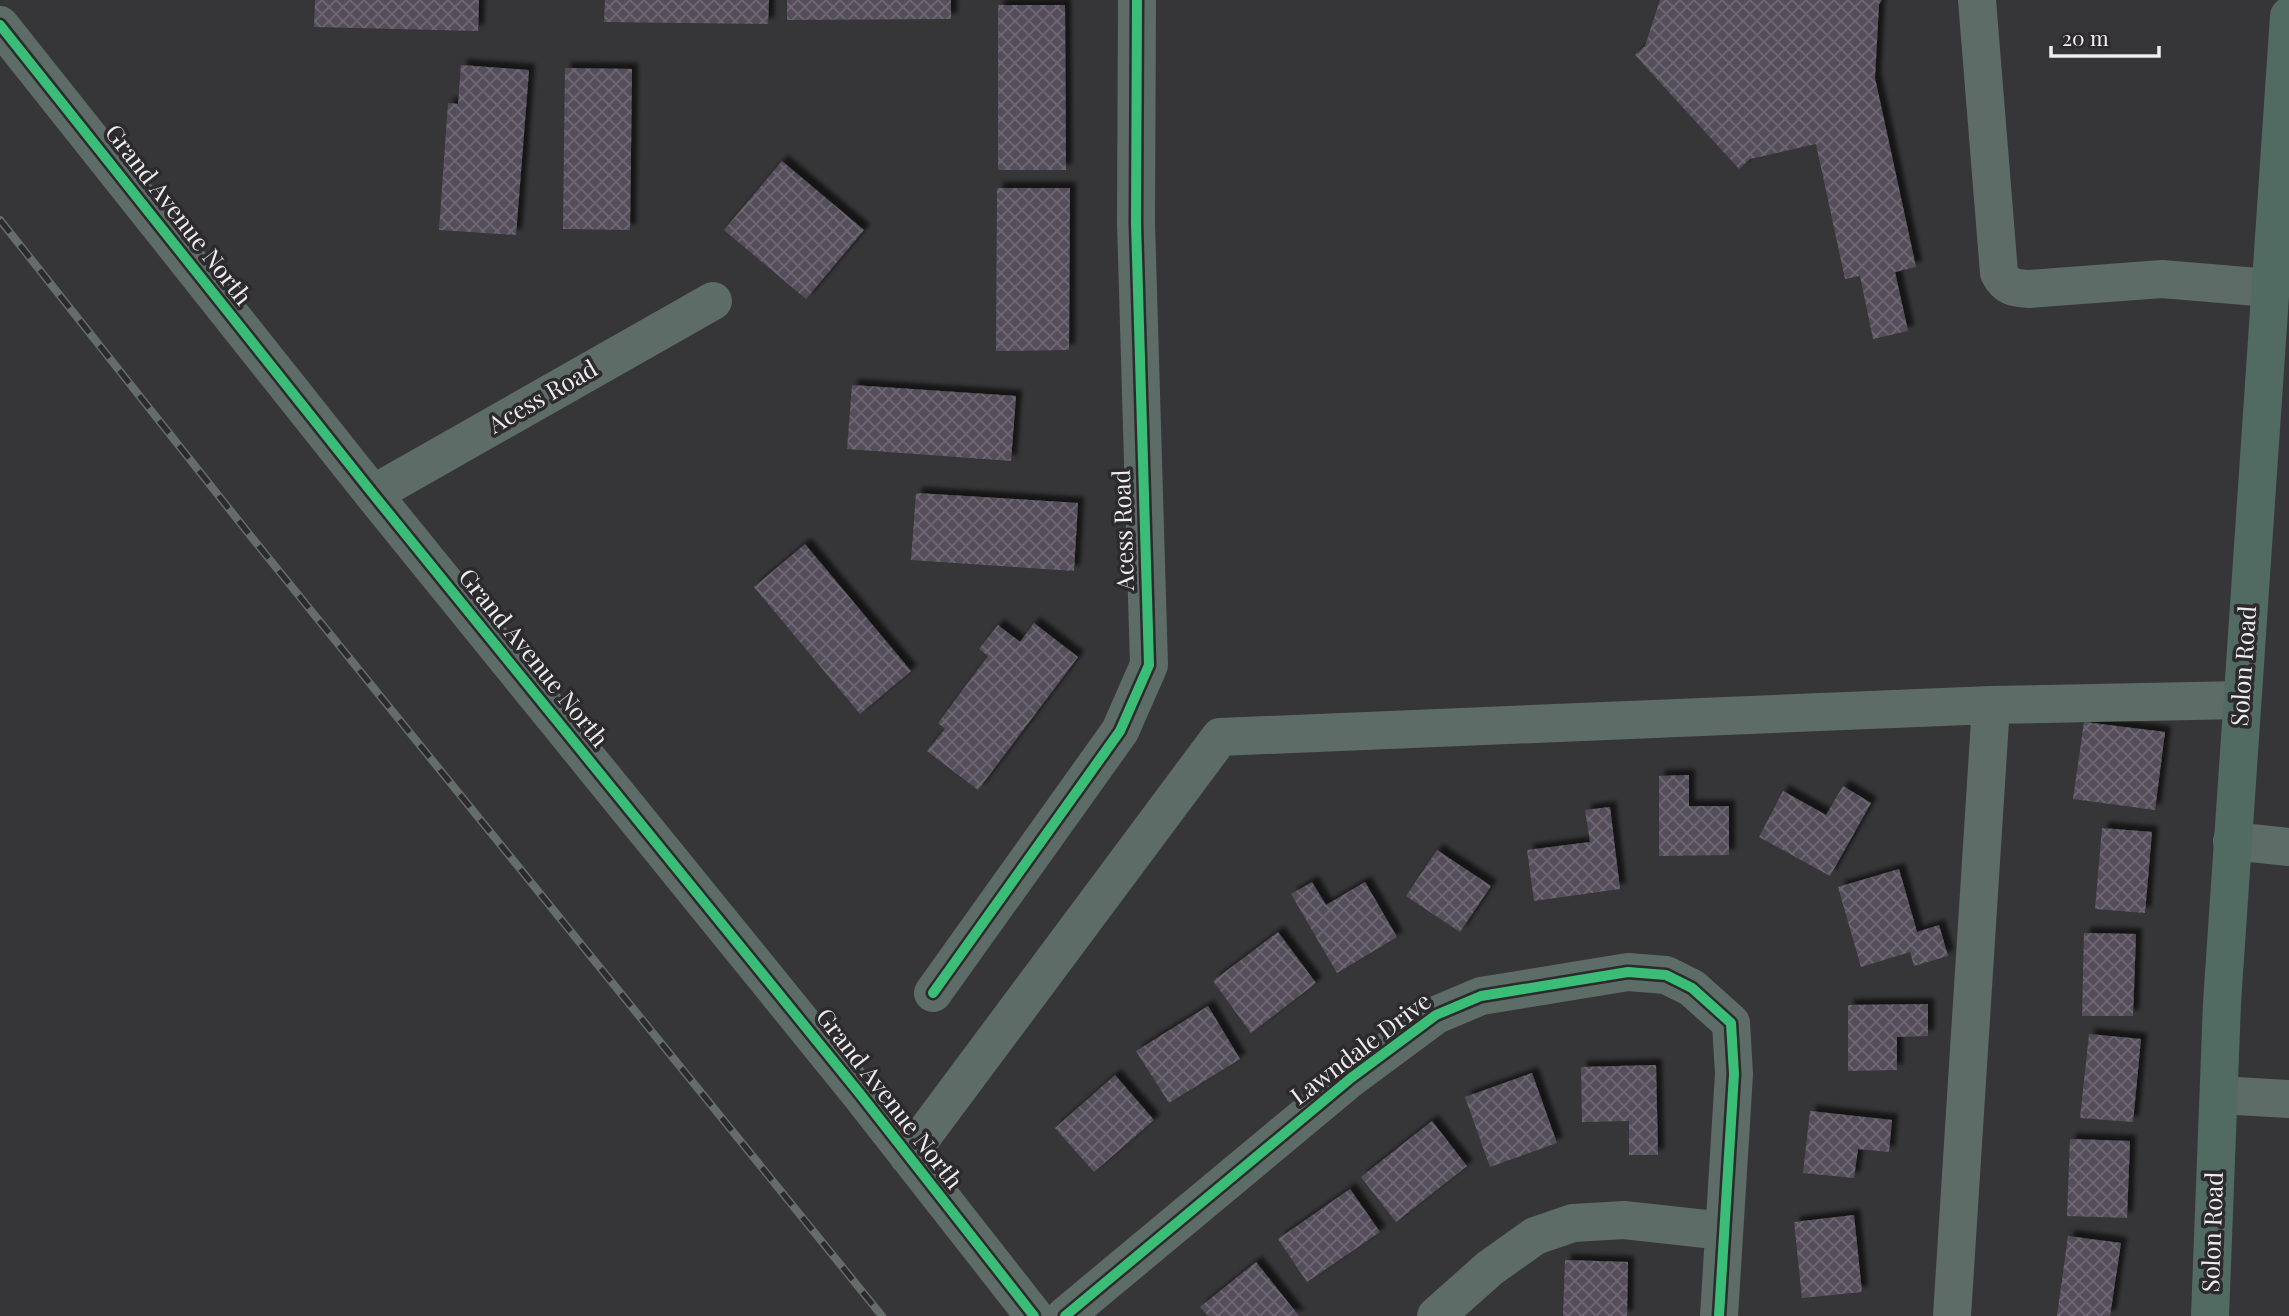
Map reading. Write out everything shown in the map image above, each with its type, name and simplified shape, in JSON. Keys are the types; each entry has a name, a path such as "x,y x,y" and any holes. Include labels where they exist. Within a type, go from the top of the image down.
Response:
{"main road":[{"name":"Solon Road","path":"2210,1316 2222,1003 2289,16"}],"street":[{"name":"Acess Road","path":"933,993 1120,731 1149,665 1136,223 1137,0"},
{"path":"1977,0 1999,272 2004,282 2015,288 2029,289 2162,279 2269,288"},
{"name":"Grand Avenue North","path":"0,25 1034,1316"},
{"name":"Acess Road","path":"373,494 713,301"},
{"path":"908,1156 1220,737 1991,705 2242,700"},
{"path":"1952,1316 1991,705"},
{"path":"2232,841 2289,847"},
{"name":"Lawndale Drive","path":"1065,1316 1351,1078 1436,1015 1481,996 1628,972 1666,975 1692,988 1731,1023 1734,1074 1719,1316"},
{"path":"2219,1095 2289,1099"},
{"path":"1436,1316 1490,1268 1535,1236 1573,1223 1624,1220 1724,1231"}],"building":[{"path":"315,0 479,0 478,31 314,27"},
{"path":"605,0 769,0 768,24 604,22"},
{"path":"787,0 951,0 951,19 787,20"},
{"path":"1660,0 1882,0 1879,4 1875,78 1916,267 1895,272 1908,331 1873,339 1860,276 1845,279 1816,144 1750,159 1739,169 1635,55 1645,46"},
{"path":"998,5 1065,5 1066,170 998,170"},
{"path":"461,65 529,70 516,235 439,230 448,103 458,104"},
{"path":"565,68 632,69 630,230 563,229"},
{"path":"782,161 864,230 806,299 724,230"},
{"path":"997,188 1070,188 1069,350 996,351"},
{"path":"852,385 1016,396 1011,461 847,449"},
{"path":"916,493 1078,503 1074,571 911,560"},
{"path":"805,544 911,671 860,714 754,587"},
{"path":"1034,623 1078,657 978,790 927,751 945,729 938,723 988,656 979,649 998,625 1020,642"},
{"path":"2084,722 2165,732 2155,810 2073,799"},
{"path":"1689,775 1689,806 1729,806 1729,855 1659,856 1659,776"},
{"path":"1843,786 1871,803 1830,876 1759,837 1783,791 1826,815"},
{"path":"1610,807 1620,889 1534,901 1527,850 1590,842 1585,810"},
{"path":"2102,828 2152,832 2145,913 2095,909"},
{"path":"1437,850 1491,886 1460,932 1406,896"},
{"path":"1899,869 1917,932 1939,925 1948,956 1914,966 1910,952 1861,967 1838,887"},
{"path":"1312,882 1326,905 1365,882 1397,937 1337,973 1291,894"},
{"path":"1278,932 1316,983 1251,1033 1213,981"},
{"path":"2084,933 2136,934 2133,1016 2082,1016"},
{"path":"1928,1004 1928,1036 1897,1037 1897,1070 1848,1071 1848,1005"},
{"path":"1208,1006 1240,1059 1169,1103 1136,1051"},
{"path":"2089,1034 2141,1039 2133,1122 2080,1118"},
{"path":"1656,1065 1658,1155 1629,1155 1629,1121 1582,1122 1581,1067"},
{"path":"1532,1073 1557,1143 1490,1167 1465,1097"},
{"path":"1115,1075 1154,1120 1094,1172 1055,1128"},
{"path":"1810,1111 1892,1120 1889,1152 1858,1149 1854,1178 1803,1173"},
{"path":"1432,1121 1467,1166 1396,1222 1361,1177"},
{"path":"2070,1139 2130,1141 2127,1218 2067,1216"},
{"path":"1350,1189 1380,1232 1307,1282 1278,1239"},
{"path":"1854,1215 1862,1292 1802,1298 1794,1222"},
{"path":"2068,1236 2121,1243 2110,1316 2057,1316"},
{"path":"1565,1260 1628,1262 1627,1316 1563,1316"},
{"path":"1256,1262 1299,1316 1208,1316 1200,1307"}],"railway":[{"path":"0,220 249,534 882,1316"}],"cycle path":[{"path":"933,993 1120,731 1149,665 1136,223 1137,0"},
{"path":"0,25 373,494 860,1094 1034,1316"},
{"path":"1065,1316 1351,1078 1436,1015 1481,996 1628,972 1666,975 1692,988 1731,1023 1734,1074 1719,1316"}]}
